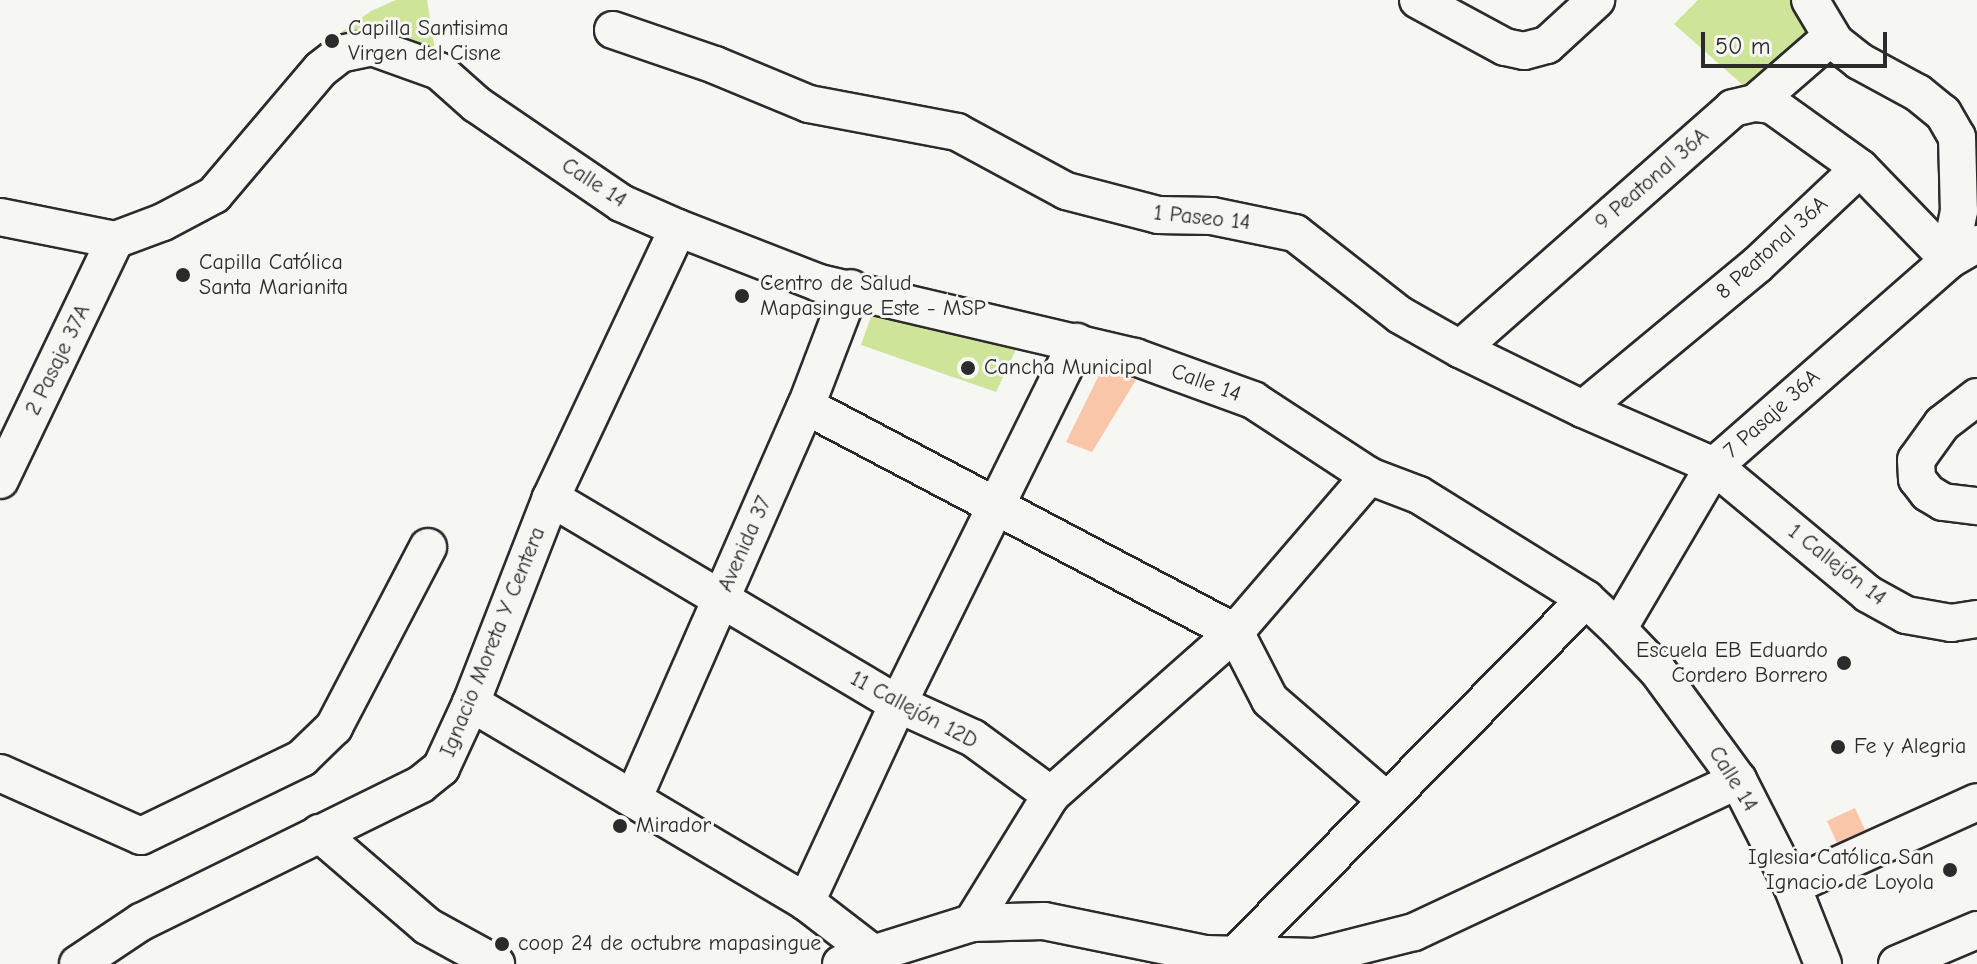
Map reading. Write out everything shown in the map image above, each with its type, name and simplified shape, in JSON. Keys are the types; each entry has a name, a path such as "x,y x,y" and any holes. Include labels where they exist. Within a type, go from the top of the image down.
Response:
{"street":[{"path":"1418,0 1505,47 1524,51 1547,45 1595,0"},
{"path":"1810,0 1831,37 1859,61 1918,93 1943,113 1957,137 1963,252"},
{"name":"1 Paseo 14","path":"613,30 715,65 809,104 957,132 1066,191 1158,215 1212,216 1295,233 1400,315 1460,349 1583,409 1714,466"},
{"name":"9 Peatonal 36A","path":"1460,349 1733,108 1755,103 1831,37"},
{"name":"Calle 14","path":"115,240 163,222 214,195 321,69 340,54 372,47 439,71 476,104 621,203 678,228 819,283 851,288 1135,357 1253,400 1369,476 1419,495 1586,599 1618,629 1658,671 1738,780 1792,886 1823,964"},
{"path":"1755,103 1772,105 1860,168 1963,252"},
{"name":"8 Peatonal 36A","path":"1583,409 1757,265 1860,168"},
{"path":"0,217 115,240"},
{"name":"Ignacio Moreta Y Centera","path":"81,963 141,922 441,768 471,703 551,498 678,228"},
{"name":"2 Pasaje 37A","path":"0,480 115,240"},
{"name":"7 Pasaje 36A","path":"1618,629 1714,466 1963,252"},
{"name":"Avenida 37","path":"634,797 806,406 851,288"},
{"path":"806,902 898,704 1077,342"},
{"path":"1977,397 1942,424 1916,460 1917,479 1928,493 1943,502 1977,506"},
{"path":"806,406 994,508 1235,632 1270,700 1386,800"},
{"name":"1 Callejón 14","path":"1714,466 1868,594 1906,615 1951,623 1977,619"},
{"path":"972,923 1051,795 1235,632 1369,476"},
{"name":"11 Callejón 12D","path":"551,498 898,704 973,738 1051,795"},
{"path":"0,773 141,836 302,758 334,727 428,547"},
{"path":"1234,956 1586,599"},
{"path":"471,703 634,797 806,902 856,958 972,923 1044,921 1205,954 1315,957 1414,932 1738,780"},
{"path":"1792,886 1977,802"},
{"path":"319,833 427,926 496,964"},
{"path":"1897,964 1977,930"}],"green space":[{"path":"396,0 427,0 435,50 432,55 341,42 336,36 371,11"},
{"path":"1698,0 1791,0 1815,29 1745,87 1674,24"},
{"name":"Cancha Municipal","path":"874,308 1018,345 996,392 861,345"}],"building":[{"path":"1101,371 1136,380 1092,452 1066,442"},
{"path":"1855,808 1865,830 1837,843 1827,821"}],"place":[{"name":"Capilla Santisima Virgen del Cisne","path":"332,41"},
{"name":"Capilla Católica Santa Marianita","path":"183,275"},
{"name":"Centro de Salud Mapasingue Este - MSP","path":"742,296"},
{"name":"Cancha Municipal","path":"968,368"},
{"name":"Escuela EB Eduardo Cordero Borrero","path":"1844,663"},
{"name":"Fe y Alegria","path":"1838,747"},
{"name":"Mirador","path":"620,826"},
{"name":"Iglesia Católica San Ignacio de Loyola","path":"1950,870"},
{"name":"coop 24 de octubre mapasingue","path":"502,944"}]}
